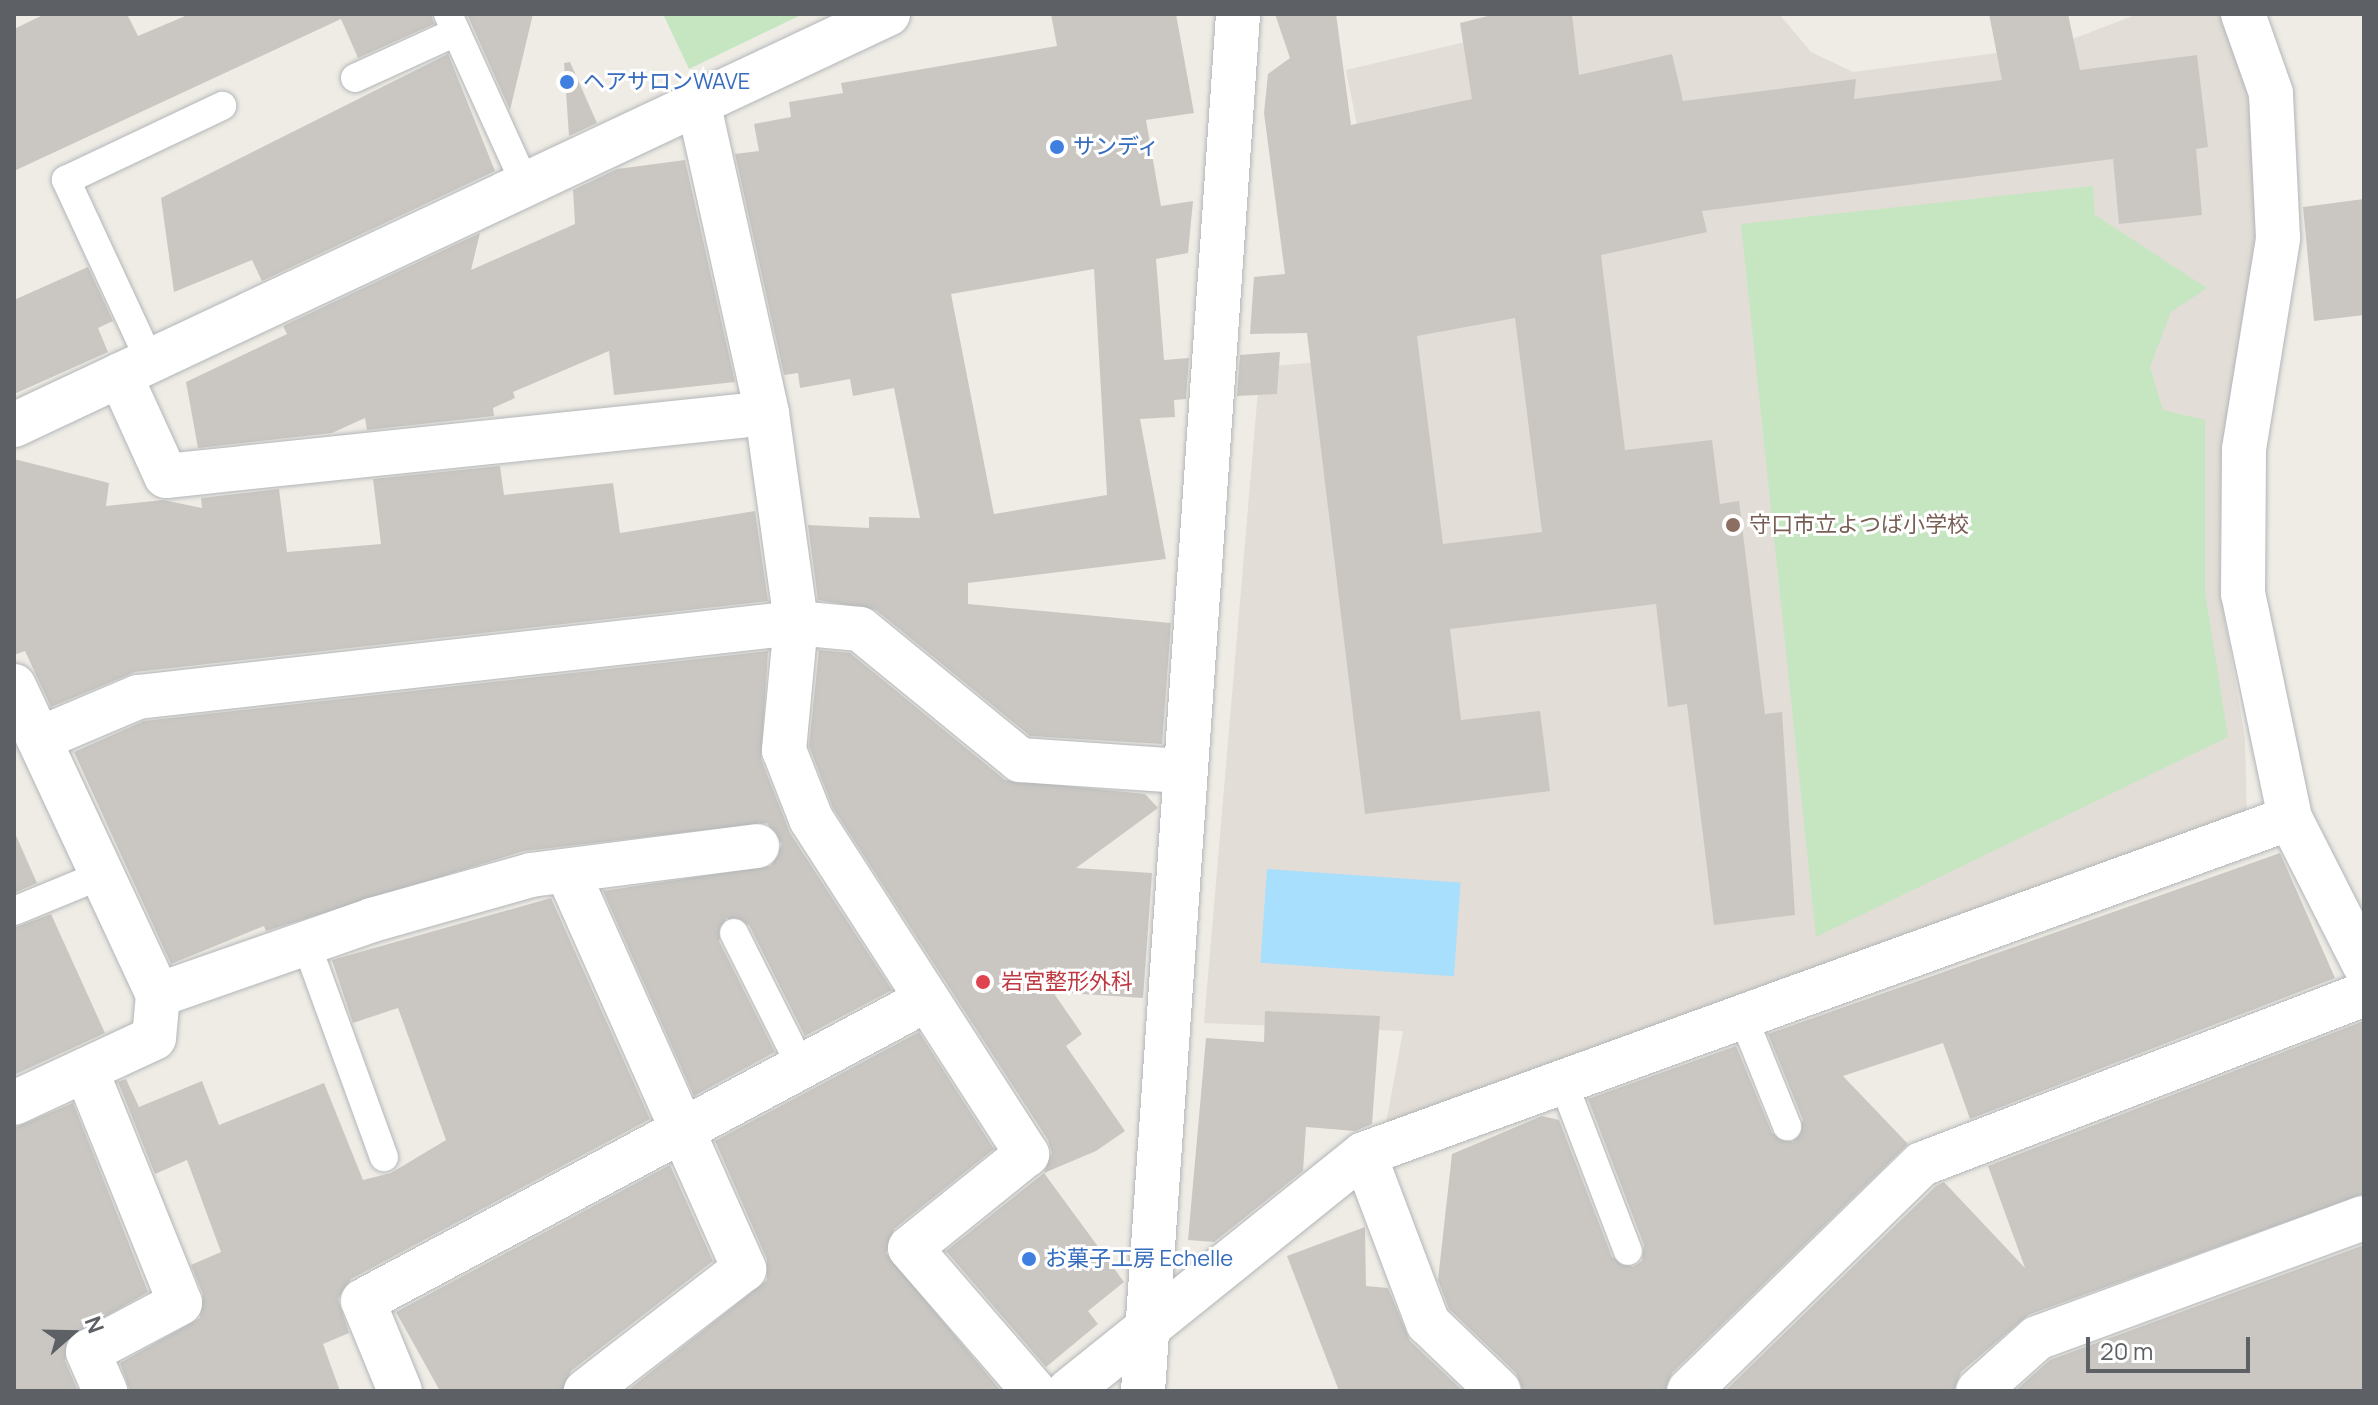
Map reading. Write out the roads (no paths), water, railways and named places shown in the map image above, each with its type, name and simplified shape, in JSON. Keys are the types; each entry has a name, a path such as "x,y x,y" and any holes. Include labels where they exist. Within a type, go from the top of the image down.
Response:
{"street":[{"path":"14,425 525,184 699,106 888,14"},
{"path":"1143,1391 1182,771 1238,14"},
{"path":"2243,14 2271,93 2278,238 2244,449 2243,594 2290,818 2364,964"},
{"path":"699,106 767,413 796,623 784,750 811,819 1027,1154 910,1248 1034,1391"},
{"path":"135,368 166,476 767,413"},
{"path":"39,739 138,697 796,623 860,629 1020,760 1182,771"},
{"path":"14,686 99,876 158,995 154,1038 14,1103"},
{"path":"1069,1391 1147,1325 1364,1154 2290,818"},
{"path":"158,995 306,943 517,879 757,846"},
{"path":"567,871 744,1269 586,1391"},
{"path":"1689,1391 1922,1164 2364,994"},
{"path":"400,1391 363,1301 926,1000"},
{"path":"86,1070 180,1303 88,1352 105,1391"},
{"path":"1364,1154 1428,1323 1499,1391"},
{"path":"1978,1391 2037,1338 2364,1218"}],"lane":[{"path":"355,78 452,23 525,184"},
{"path":"135,368 66,180 222,106"},
{"path":"14,911 99,876"},
{"path":"734,933 802,1068"},
{"path":"306,943 384,1157"},
{"path":"1743,1017 1787,1126"},
{"path":"1563,1082 1628,1251"}],"water":[{"path":"1267,869 1461,883 1454,976 1260,963"}],"place":[{"name":"ヘアサロンWAVE","path":"567,82"},
{"name":"サンディ","path":"1057,147"},
{"name":"守口市立よつば小学校","path":"1733,525"},
{"name":"岩宮整形外科","path":"983,982"},
{"name":"お菓子工房 Echelle","path":"1029,1259"}]}
